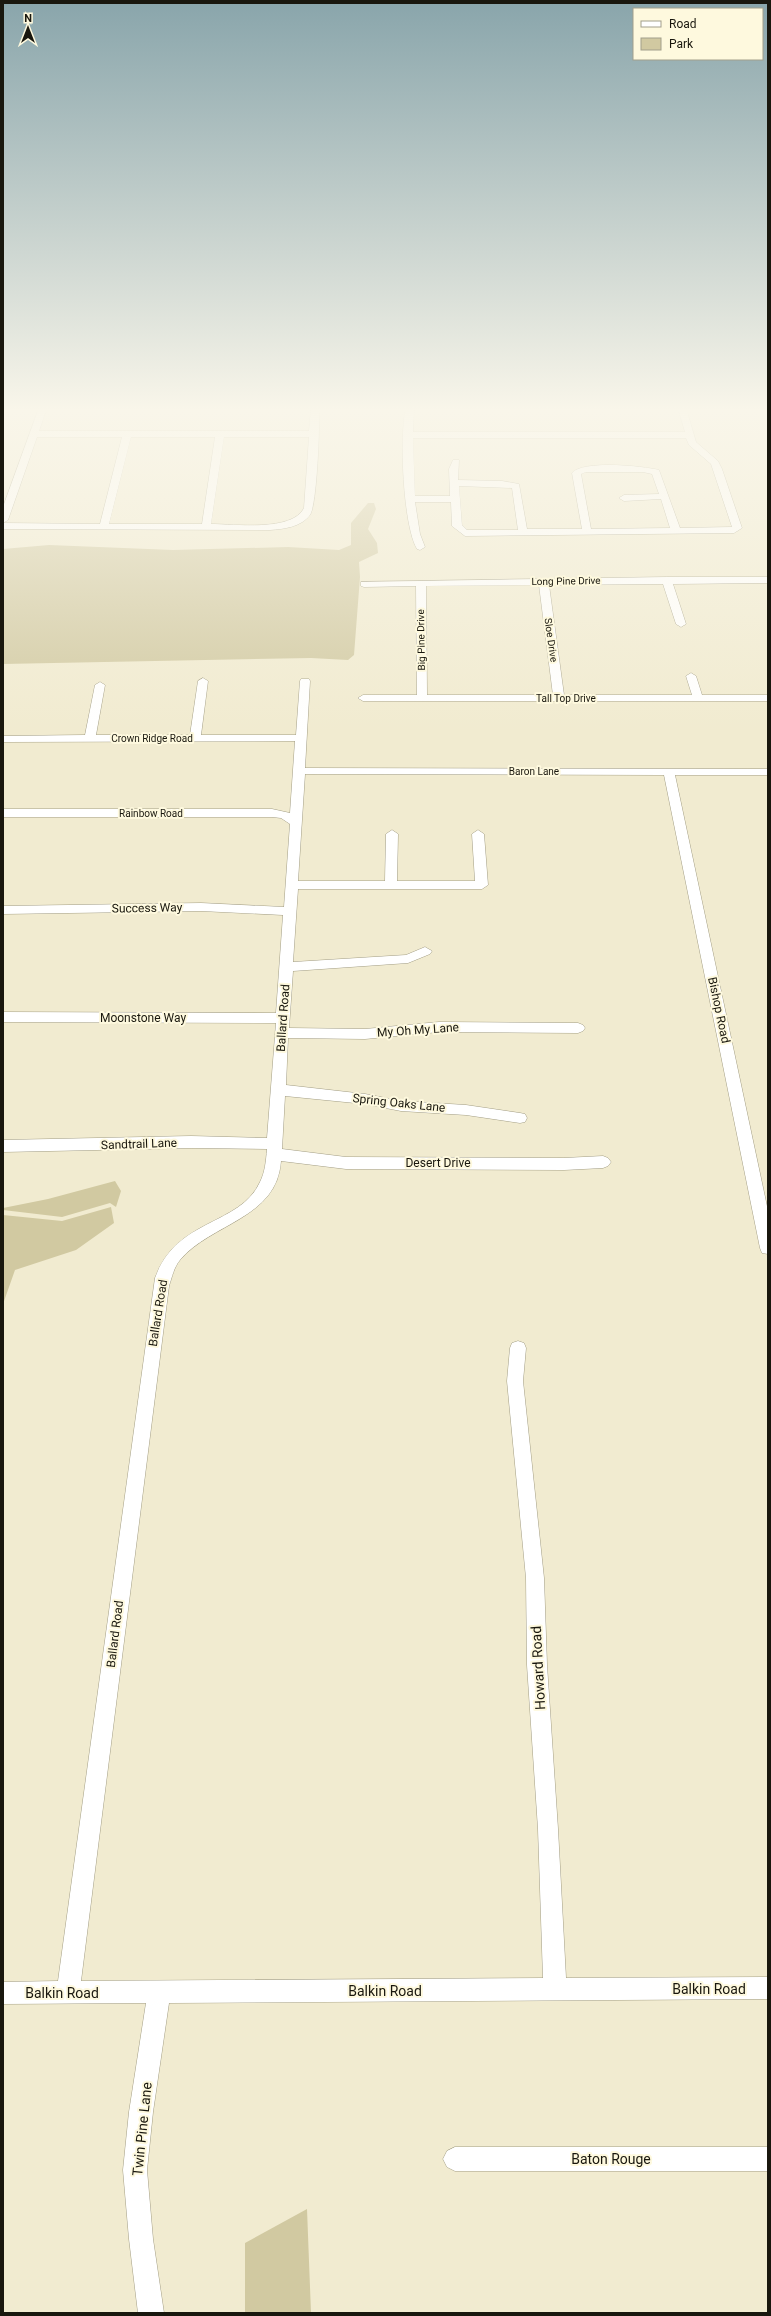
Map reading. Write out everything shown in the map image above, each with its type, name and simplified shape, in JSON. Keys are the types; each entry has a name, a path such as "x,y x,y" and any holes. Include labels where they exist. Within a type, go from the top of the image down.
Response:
{"street":[{"path":"104,526 106,516"},
{"path":"206,526 208,516"},
{"path":"3,526 286,525 305,516"},
{"path":"413,516 414,532 420,547"},
{"path":"456,516 457,526 462,532 523,533 727,531 737,528 733,516"},
{"path":"520,516 523,533"},
{"path":"584,516 587,532"},
{"path":"671,516 676,532"},
{"path":"667,580 680,624"},
{"name":"Long Pine Drive","path":"364,584 543,581 768,580"},
{"name":"Sloe Drive","path":"543,581 559,698"},
{"name":"Big Pine Drive","path":"420,583 422,698"},
{"path":"691,676 698,698"},
{"path":"195,738 203,681"},
{"name":"Ballard Road","path":"68,1992 161,1286 166,1269 181,1249 247,1208 262,1195 271,1179 275,1149 305,681"},
{"path":"90,738 100,685"},
{"name":"Tall Top Drive","path":"363,698 768,698"},
{"name":"Crown Ridge Road","path":"3,739 301,738"},
{"name":"Baron Lane","path":"299,771 768,772"},
{"name":"Bishop Road","path":"669,772 768,1248"},
{"name":"Rainbow Road","path":"3,813 272,813 283,814 292,818 295,823"},
{"path":"391,886 392,834"},
{"path":"292,885 482,885 478,834"},
{"name":"Success Way","path":"3,910 201,906 290,911"},
{"path":"286,967 323,962 408,959 425,950"},
{"name":"Moonstone Way","path":"3,1017 283,1025"},
{"name":"My Oh My Lane","path":"283,1025 365,1034 439,1027 578,1028"},
{"name":"Spring Oaks Lane","path":"278,1090 365,1099 401,1106 466,1110 520,1118"},
{"name":"Sandtrail Lane","path":"3,1146 191,1142 275,1149"},
{"name":"Desert Drive","path":"275,1149 346,1163 564,1164 603,1162"},
{"name":"Howard Road","path":"518,1348 515,1381 535,1578 537,1665 548,1829 555,1990"},
{"name":"Balkin Road","path":"3,1993 768,1988"},
{"name":"Twin Pine Lane","path":"151,2313 141,2239 135,2170 141,2112 151,2054 159,1992"},
{"name":"Baton Rouge","path":"455,2159 768,2159"}],"green space":[{"path":"357,516 373,516 368,529 377,543 378,553 359,562 360,577 354,655 348,660 311,658 3,664 3,549 49,545 173,550 288,547 339,550 351,545 351,523"},
{"path":"115,1181 121,1191 116,1207 110,1203 62,1217 3,1210 3,1208 48,1199"},
{"path":"111,1207 114,1223 76,1250 15,1270 3,1304 3,1215 62,1221"},
{"path":"307,2209 311,2313 245,2313 245,2243"}]}
